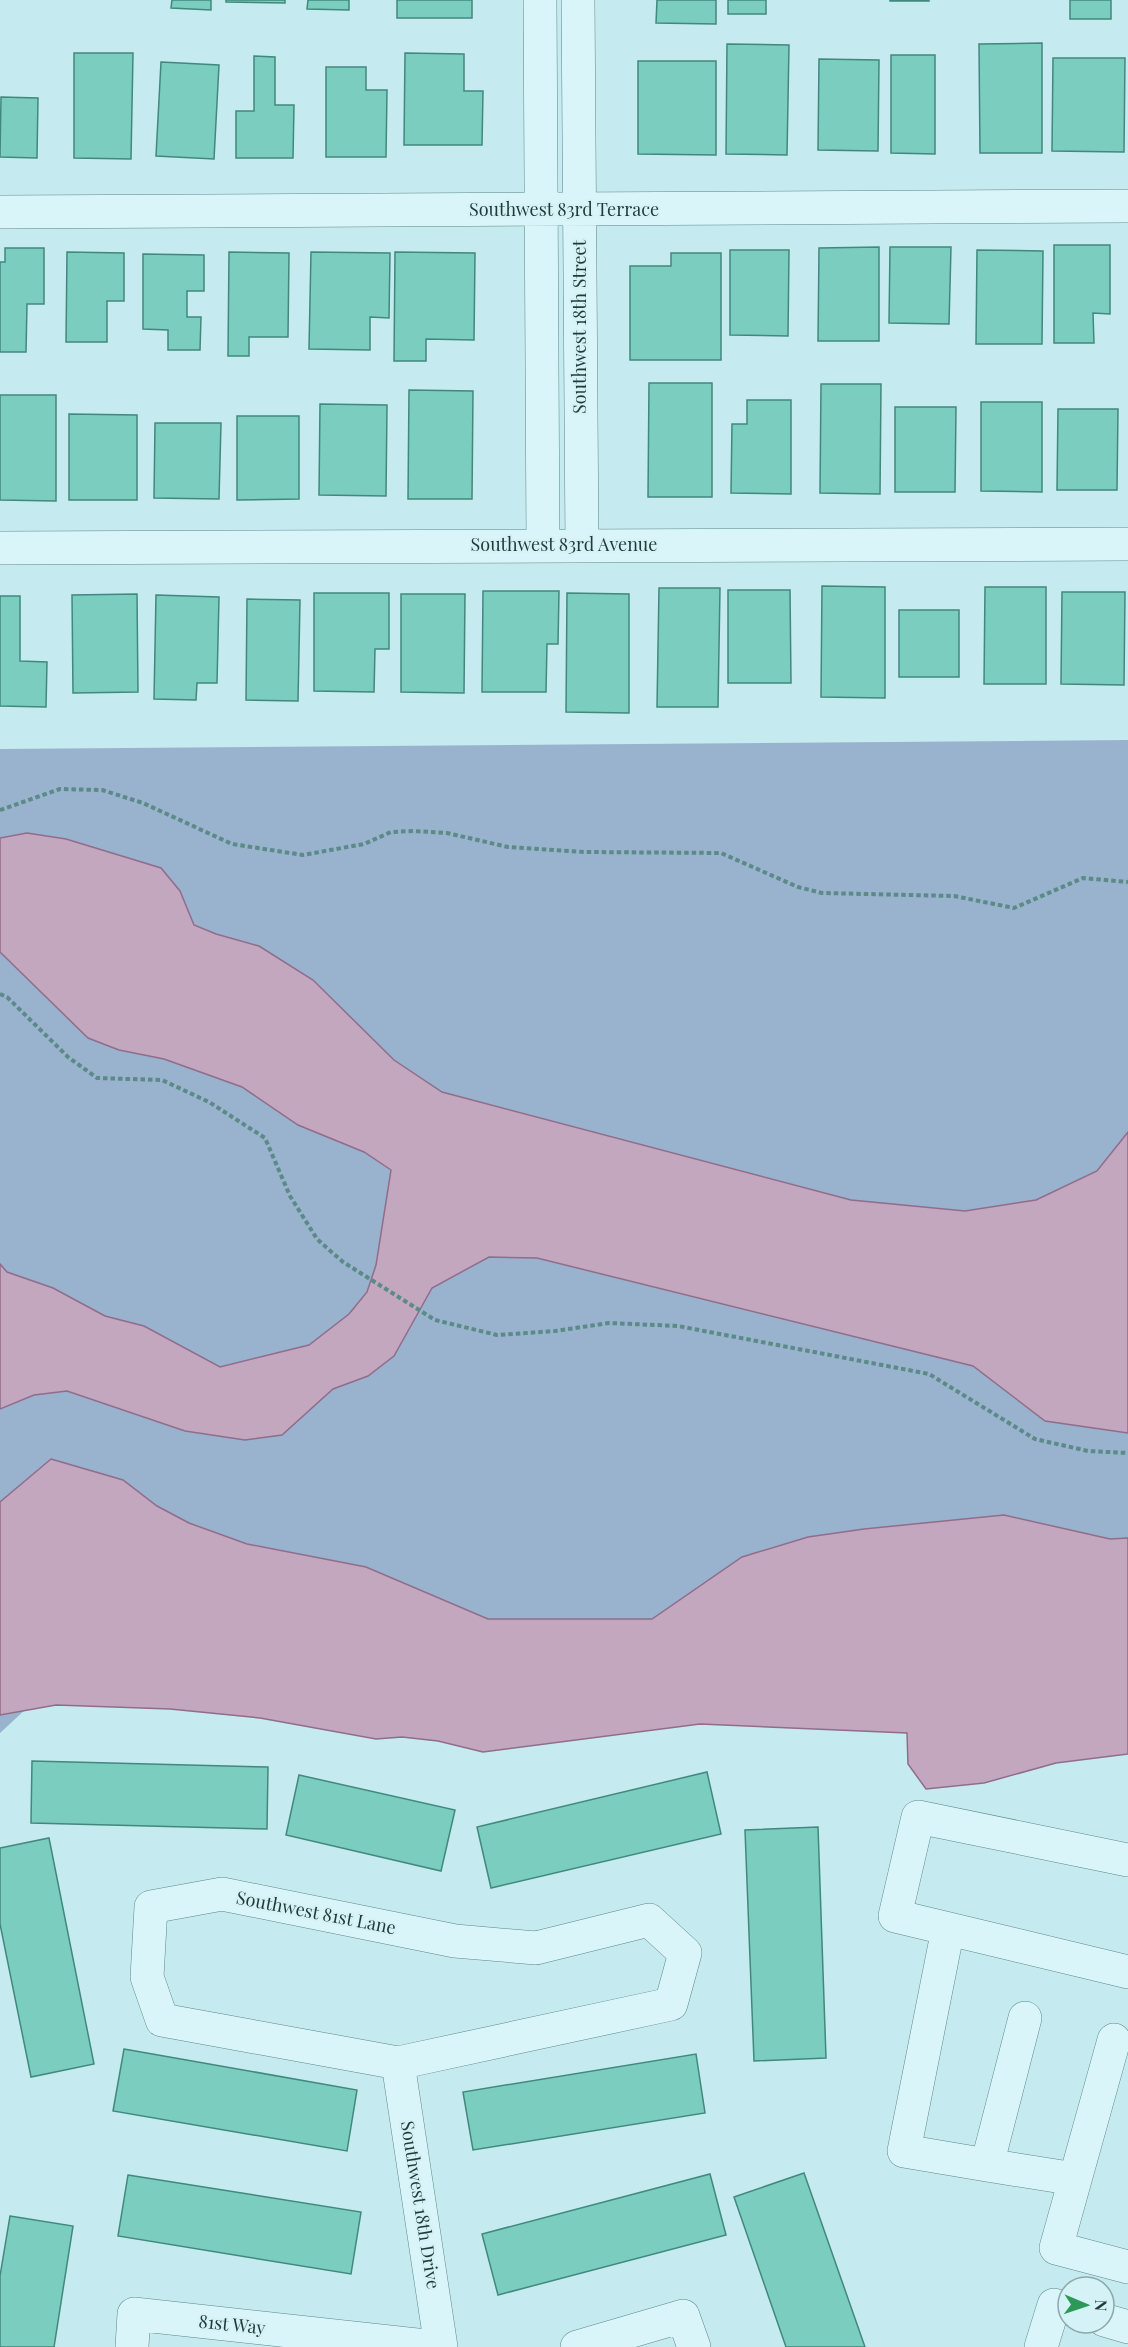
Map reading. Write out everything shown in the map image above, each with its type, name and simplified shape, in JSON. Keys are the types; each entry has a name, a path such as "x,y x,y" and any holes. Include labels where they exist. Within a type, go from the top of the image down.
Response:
{"street":[{"path":"540,0 543,545"},
{"name":"Southwest 18th Street","path":"578,0 582,546"},
{"name":"Southwest 83rd Terrace","path":"0,212 1128,206"},
{"name":"Southwest 83rd Avenue","path":"0,548 1128,544"},
{"path":"1128,1860 918,1817 895,1916 1128,1972"},
{"name":"Southwest 81st Lane","path":"222,1894 455,1941 536,1948 649,1920 685,1953 671,2004 398,2063 162,2020 147,1977 151,1907 222,1894"},
{"path":"948,1929 904,2151 1075,2179"},
{"path":"987,2165 1025,2018"},
{"path":"1114,2040 1056,2248 1128,2266"},
{"name":"Southwest 18th Drive","path":"398,2063 441,2347"},
{"path":"1041,2347 1054,2305 1056,2306"},
{"name":"81st Way","path":"132,2347 134,2314 435,2347"},
{"path":"577,2347 683,2316 694,2347"}],"path":[{"path":"0,810 60,789 102,790 143,803 232,844 303,855 364,844 391,831 447,834 508,847 552,850 721,853 798,887 822,893 954,896 1014,908 1083,878 1128,882"},
{"path":"0,994 7,997 68,1058 97,1078 162,1080 209,1102 265,1138 290,1196 317,1239 358,1271 435,1320 497,1335 555,1331 609,1323 678,1326 928,1374 1035,1439 1088,1451 1128,1453"}],"shaded area":[{"path":"1128,740 1128,1647 69,1669 0,1733 0,749"},
{"path":"27,833 66,839 161,868 180,891 194,925 216,934 259,946 313,980 394,1060 442,1092 851,1200 965,1211 1036,1200 1097,1171 1128,1132 1128,1433 1045,1421 973,1366 537,1258 489,1257 432,1288 394,1356 368,1376 333,1389 282,1435 245,1440 185,1431 67,1391 34,1395 0,1409 0,1264 7,1272 53,1288 105,1316 144,1326 220,1367 309,1345 349,1314 367,1292 376,1265 391,1170 364,1152 298,1125 242,1087 164,1059 119,1050 88,1038 0,952 0,838"},
{"path":"51,1459 123,1480 157,1506 189,1523 247,1544 366,1567 488,1619 652,1619 742,1557 808,1537 864,1529 1004,1515 1110,1539 1128,1538 1128,1754 1056,1763 984,1783 926,1789 908,1764 907,1733 700,1724 483,1752 438,1741 402,1737 376,1739 260,1718 170,1709 56,1705 0,1715 0,1502"}],"building":[{"path":"172,0 211,0 211,10 171,8"},
{"path":"226,0 285,0 285,3 226,2"},
{"path":"308,0 349,0 349,10 307,9"},
{"path":"397,0 472,0 472,18 397,18"},
{"path":"657,0 716,0 716,24 656,23"},
{"path":"728,0 766,0 766,14 728,14"},
{"path":"929,0 929,1 890,1"},
{"path":"1070,0 1111,0 1111,19 1070,19"},
{"path":"1042,43 1042,153 980,153 979,44"},
{"path":"727,44 789,45 787,155 726,154"},
{"path":"74,53 133,53 131,159 74,158"},
{"path":"405,53 464,54 464,91 483,91 482,145 404,145"},
{"path":"891,55 935,55 935,154 891,153"},
{"path":"254,56 275,57 275,105 294,105 293,158 236,158 236,111 254,111"},
{"path":"1053,58 1125,58 1124,152 1052,151"},
{"path":"819,59 879,60 878,151 818,150"},
{"path":"638,61 716,61 716,155 638,154"},
{"path":"161,62 219,65 214,159 156,156"},
{"path":"326,67 366,67 366,90 387,90 386,157 326,157"},
{"path":"1,97 38,98 37,158 0,157"},
{"path":"1054,245 1110,245 1110,314 1093,313 1094,343 1054,343"},
{"path":"879,247 879,341 818,341 819,248"},
{"path":"890,247 951,247 949,324 889,323"},
{"path":"5,248 44,248 44,304 27,304 26,352 0,352 0,262 5,262"},
{"path":"730,250 789,250 788,336 730,335"},
{"path":"977,250 1043,251 1042,344 976,344"},
{"path":"67,252 124,253 124,301 107,301 107,342 66,342"},
{"path":"229,252 289,253 288,337 249,337 249,356 228,356"},
{"path":"311,252 390,253 389,318 370,317 370,350 309,349"},
{"path":"395,252 475,253 474,340 426,339 426,361 394,361"},
{"path":"671,253 721,253 721,360 630,360 630,266 671,266"},
{"path":"143,254 204,255 204,291 187,291 187,317 201,317 200,350 168,350 168,330 143,329"},
{"path":"649,383 712,383 712,497 648,497"},
{"path":"821,384 881,384 880,494 820,493"},
{"path":"409,390 473,391 472,499 408,499"},
{"path":"0,395 56,395 56,501 0,500"},
{"path":"747,400 791,400 791,494 731,493 732,424 747,424"},
{"path":"981,402 1042,402 1042,492 981,491"},
{"path":"320,404 387,405 386,496 319,495"},
{"path":"895,407 956,407 955,492 895,492"},
{"path":"1058,409 1118,409 1117,490 1057,490"},
{"path":"69,414 137,415 137,500 69,500"},
{"path":"237,416 299,416 299,499 237,500"},
{"path":"155,423 221,423 219,499 154,498"},
{"path":"822,586 885,587 885,698 821,697"},
{"path":"985,587 1046,587 1046,684 984,684"},
{"path":"659,588 720,588 718,707 657,707"},
{"path":"728,590 790,590 791,683 728,683"},
{"path":"483,591 559,591 558,644 547,644 546,692 482,692"},
{"path":"1062,592 1125,592 1124,685 1061,684"},
{"path":"314,593 389,593 389,649 375,649 374,692 314,691"},
{"path":"567,593 629,594 629,713 566,712"},
{"path":"137,594 138,692 73,693 72,595"},
{"path":"401,594 465,594 464,693 401,692"},
{"path":"156,595 219,597 217,683 197,683 196,700 154,699"},
{"path":"0,596 20,596 20,661 47,662 46,707 0,706"},
{"path":"247,599 300,600 298,701 246,700"},
{"path":"899,610 959,610 959,677 899,677"},
{"path":"32,1761 268,1767 267,1829 31,1823"},
{"path":"707,1772 721,1834 491,1888 477,1827"},
{"path":"299,1775 455,1810 441,1871 286,1835"},
{"path":"818,1827 826,2058 754,2061 745,1830"},
{"path":"49,1838 94,2064 31,2077 0,1924 0,1848"},
{"path":"124,2049 357,2090 347,2151 113,2111"},
{"path":"696,2054 705,2113 473,2150 463,2092"},
{"path":"804,2173 865,2347 786,2347 734,2197"},
{"path":"710,2174 726,2235 498,2295 482,2234"},
{"path":"128,2175 361,2212 351,2274 118,2236"},
{"path":"10,2216 73,2226 54,2347 0,2347 0,2276"}]}
